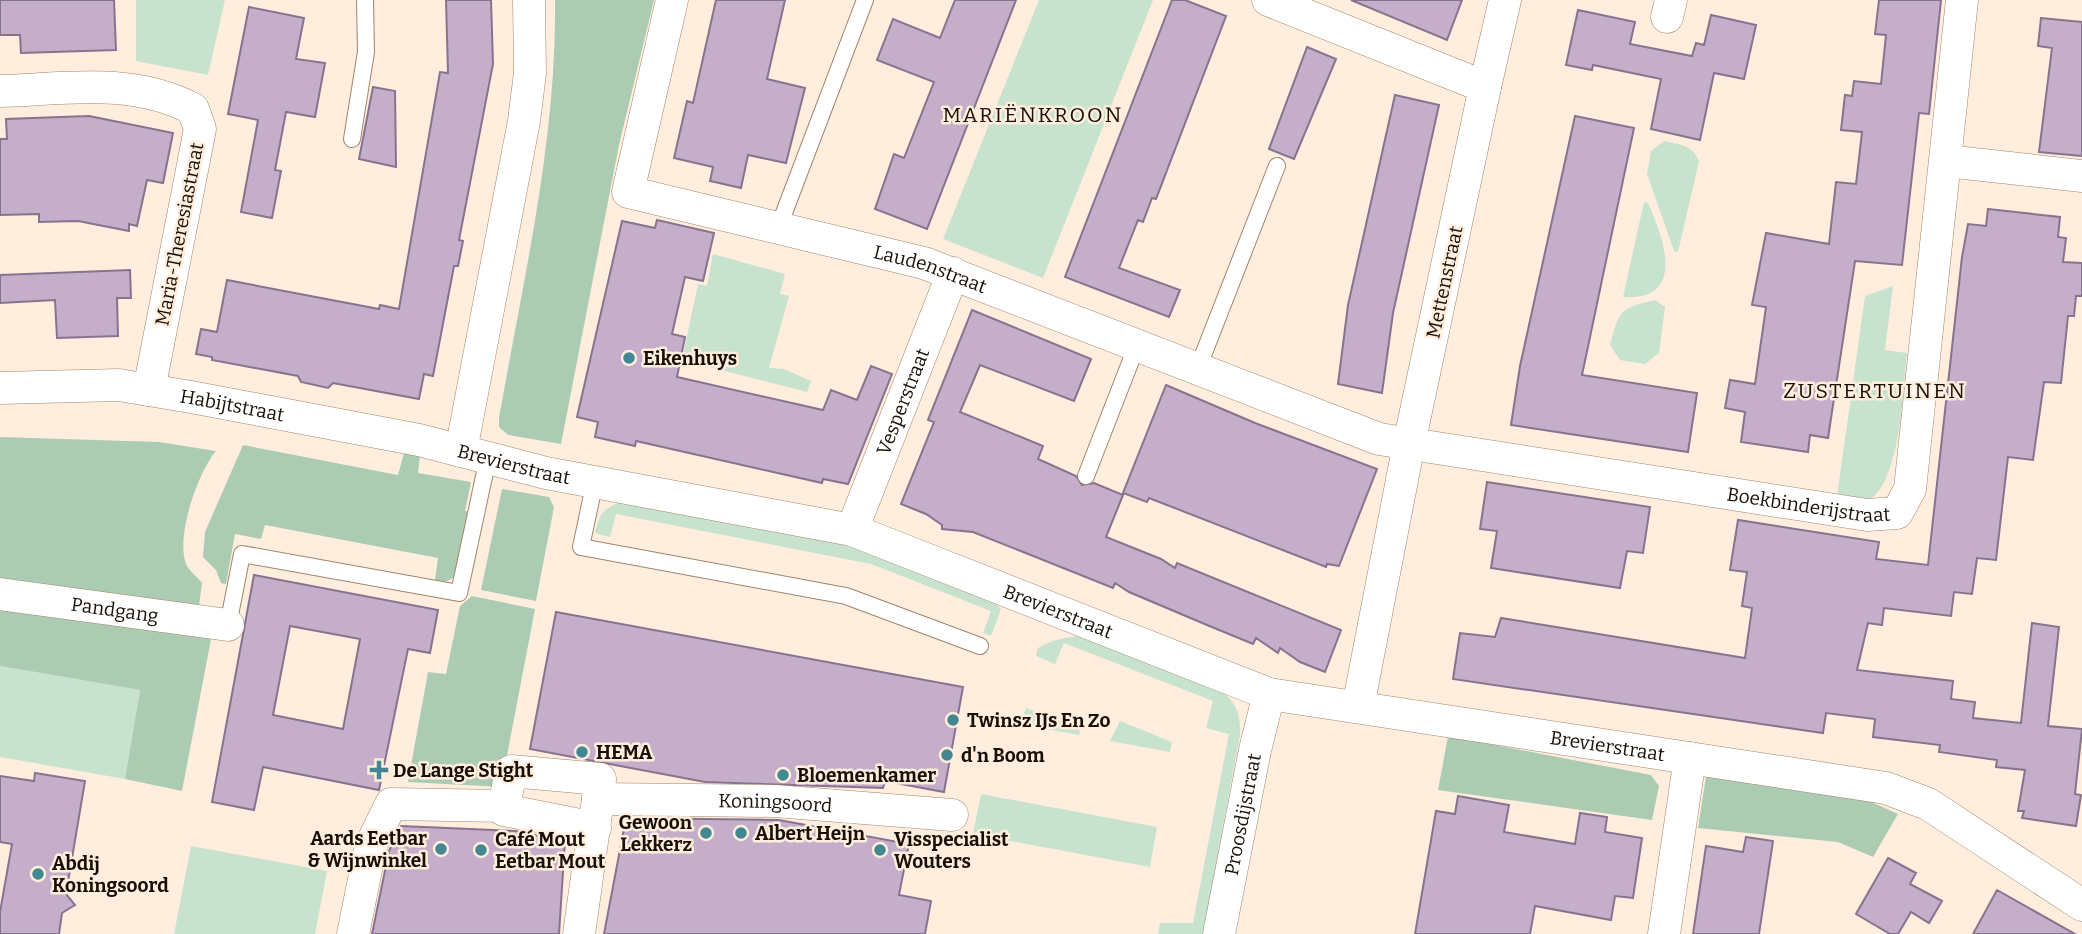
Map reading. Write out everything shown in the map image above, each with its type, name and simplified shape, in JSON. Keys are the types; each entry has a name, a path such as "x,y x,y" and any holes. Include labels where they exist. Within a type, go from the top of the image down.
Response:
{"street":[{"name":"Brevierstraat","path":"529,0 530,73 475,454 595,481 852,530 1269,694 1886,788 1909,794 1928,803 2082,905"},
{"name":"Laudenstraat","path":"672,0 628,192 779,226 953,273 1379,439 1409,444"},
{"path":"1268,0 1485,87"},
{"name":"Mettenstraat","path":"1358,707 1409,444 1505,0"},
{"name":"Boekbinderijstraat","path":"1409,444 1867,515 1897,513 1910,489 1962,0"},
{"name":"Maria-Theresiastraat","path":"0,91 130,87 169,96 193,109 200,129 149,390"},
{"path":"1946,162 2082,176"},
{"name":"Vesperstraat","path":"852,530 953,273"},
{"name":"Habijtstraat","path":"0,388 119,385 419,440 475,454"},
{"name":"Pandgang","path":"0,594 228,625"},
{"name":"Proosdijstraat","path":"1219,934 1255,750 1269,694"},
{"path":"1664,934 1689,758"},
{"path":"504,806 511,771 600,779 579,934"},
{"name":"Koningsoord","path":"354,934 371,845 391,804 504,806 504,810 597,813 775,801 952,815"}],"lane":[{"path":"352,139 366,52 365,0"},
{"path":"779,226 865,0"},
{"path":"1198,368 1277,166"},
{"path":"1086,476 1137,345"},
{"path":"228,625 242,554 459,593 475,454"},
{"path":"595,481 581,547 846,596 980,646"}],"green space":[{"path":"136,0 225,0 208,75 136,61"},
{"path":"555,0 654,0 619,145 561,444 508,435 499,427 544,157 554,52"},
{"path":"1039,0 1153,0 1043,278 943,239"},
{"path":"1664,141 1689,148 1699,161 1678,252 1674,251 1647,174 1651,151"},
{"path":"1644,202 1648,203 1660,233 1666,265 1663,279 1656,289 1643,296 1623,297"},
{"path":"713,254 785,274 780,294 789,296 769,368 784,369 811,381 807,392 682,360 698,284 707,286"},
{"path":"1893,286 1885,350 1907,353 1898,437 1893,460 1876,495 1857,502 1837,496 1865,296"},
{"path":"1655,300 1665,307 1659,353 1645,364 1620,360 1610,345 1619,318 1627,309"},
{"path":"0,437 159,442 216,451 195,490 184,540 187,566 202,583 199,606 0,578"},
{"path":"243,445 398,475 404,453 420,455 418,473 471,482 465,511 470,512 455,577 445,582 435,580 438,558 265,525 261,539 235,534 226,584 221,583 216,570 203,557 205,532"},
{"path":"502,489 549,497 554,507 536,601 481,590"},
{"path":"621,502 855,547 990,599 1001,609 991,636 983,633 991,611 871,564 616,514 610,537 595,533 603,513"},
{"path":"472,596 535,609 501,787 408,782 428,672 446,674 460,606"},
{"path":"0,605 212,634 182,791 125,779 140,690 0,666"},
{"path":"1081,636 1219,690 1230,699 1236,709 1240,721 1240,735 1203,934 1158,934 1160,923 1193,923 1229,734 1206,728 1213,701 1064,643 1055,664 1036,656 1038,648 1048,643"},
{"path":"0,666 140,690 125,779 0,757"},
{"path":"1026,708 1080,729 1079,735 1020,724"},
{"path":"1120,721 1172,742 1170,752 1110,741"},
{"path":"1448,736 1651,775 1659,786 1652,820 1438,790"},
{"path":"1708,764 1842,789 1898,814 1873,857 1838,842 1698,828"},
{"path":"981,794 1157,827 1150,867 973,834"},
{"path":"191,846 327,871 315,934 174,934"}],"building":[{"path":"0,0 114,0 116,50 21,53 20,35 0,35"},
{"path":"446,0 491,0 493,64 459,240 463,241 458,266 454,266 433,376 424,374 419,399 333,383 328,388 301,382 298,376 212,360 212,357 196,354 201,329 217,332 227,280 379,309 380,305 399,309 440,72 448,73"},
{"path":"716,0 785,0 767,79 805,88 786,163 748,155 741,188 710,181 713,167 674,158 687,101 693,103"},
{"path":"955,0 1016,0 927,229 875,209 894,154 904,158 934,82 877,60 893,19 940,38"},
{"path":"1172,0 1185,0 1226,16 1156,199 1152,198 1143,222 1138,220 1119,268 1180,290 1169,317 1065,277"},
{"path":"1351,0 1462,0 1447,40"},
{"path":"1879,0 1941,0 1929,114 1919,113 1902,265 1855,261 1828,438 1810,435 1808,452 1741,442 1745,412 1725,408 1730,380 1755,384 1766,307 1752,305 1766,233 1829,244 1836,182 1856,184 1862,132 1841,130 1845,95 1852,96 1854,81 1881,84 1886,35 1875,34"},
{"path":"249,7 304,18 296,59 325,63 315,117 286,112 275,170 281,171 272,218 241,212 258,120 228,114"},
{"path":"1578,10 1635,22 1630,44 1692,56 1696,43 1704,45 1711,15 1756,25 1744,79 1714,73 1700,140 1651,129 1661,79 1593,65 1592,70 1566,65"},
{"path":"2041,18 2082,22 2082,156 2039,152 2052,48 2038,46"},
{"path":"1307,47 1336,59 1294,159 1269,149"},
{"path":"373,87 395,91 396,167 359,159"},
{"path":"1395,95 1439,105 1393,313 1382,393 1338,384 1348,305"},
{"path":"89,116 173,133 163,183 147,180 137,226 129,224 129,231 78,221 39,222 39,214 0,215 0,139 7,139 6,119"},
{"path":"1575,116 1634,128 1582,375 1697,393 1688,452 1511,425 1520,366"},
{"path":"1988,209 2060,217 2058,237 2066,238 2063,262 2082,263 2082,296 2076,296 2074,316 2068,316 2061,383 2044,382 2033,460 2008,457 1996,560 1977,558 1972,594 1954,592 1951,616 1884,608 1882,625 1868,623 1857,670 1953,681 1951,699 1975,702 1973,718 2021,723 2032,623 2059,627 2048,726 2082,729 2075,794 2081,795 2076,826 2022,818 2024,811 2018,811 2025,770 1996,767 1997,760 1939,752 1940,745 1873,737 1875,719 1826,713 1823,733 1453,679 1460,633 1495,637 1501,618 1745,658 1752,608 1742,606 1747,572 1730,570 1738,520 1879,542 1876,559 1928,565 1962,257 1968,224 1986,226"},
{"name":"Eikenhuys","path":"657,220 714,233 703,281 685,277 672,334 685,337 677,377 823,410 831,390 857,400 871,366 892,374 848,484 823,479 822,483 636,441 635,446 595,437 598,422 577,417 622,221 655,228"},
{"path":"130,270 131,298 117,298 118,336 57,338 55,300 0,303 0,275"},
{"path":"972,310 1091,359 1074,401 980,365 960,412 1043,446 1038,459 1076,476 1082,485 1094,483 1123,495 1106,537 1161,559 1175,568 1177,563 1341,630 1325,672 1300,662 1280,648 1278,653 1256,638 1253,644 1129,592 1115,583 1113,588 973,532 942,529 942,525 926,514 901,504 934,422 928,420"},
{"path":"1166,385 1255,423 1377,469 1339,566 1327,564 1326,567 1149,498 1147,502 1123,493"},
{"path":"1487,482 1650,507 1643,553 1627,551 1620,588 1491,568 1497,531 1480,529"},
{"path":"254,575 438,610 430,653 408,649 379,790 263,767 254,810 212,802","holes":["290,626 360,639 343,729 273,715"]},
{"path":"556,612 963,687 944,792 885,781 883,788 705,782 530,749"},
{"name":"Abdij Koningsoord","path":"35,773 85,781 66,894 75,905 62,913 59,934 0,934 0,912 12,844 0,842 0,776 34,781"},
{"path":"1458,796 1509,805 1504,832 1575,844 1580,813 1607,817 1605,832 1642,838 1633,898 1615,896 1611,920 1535,906 1530,934 1415,934 1436,811 1455,814"},
{"path":"626,818 779,820 909,844 899,895 931,901 925,934 604,934"},
{"path":"401,826 516,831 565,841 559,934 372,934 389,851"},
{"path":"1746,837 1773,841 1759,934 1693,934 1706,846 1743,852"},
{"path":"1888,858 1916,873 1910,884 1942,901 1929,923 1911,912 1898,934 1890,934 1856,914"},
{"path":"1997,890 2075,934 1973,934"}],"place":[{"name":"Eikenhuys","path":"629,358"},
{"name":"Twinsz IJs En Zo","path":"953,720"},
{"name":"HEMA","path":"582,752"},
{"name":"d'n Boom","path":"947,755"},
{"name":"De Lange Stight","path":"379,770"},
{"name":"Bloemenkamer","path":"783,775"},
{"name":"Gewoon Lekkerz","path":"706,833"},
{"name":"Albert Heijn","path":"741,833"},
{"name":"Aards Eetbar & Wijnwinkel","path":"441,849"},
{"name":"Café Mout Eetbar Mout","path":"481,850"},
{"name":"Visspecialist Wouters","path":"880,850"},
{"name":"Abdij Koningsoord","path":"38,874"}],"district":[{"name":"MARIËNKROON","path":"1033,115"},
{"name":"ZUSTERTUINEN","path":"1875,391"}]}
